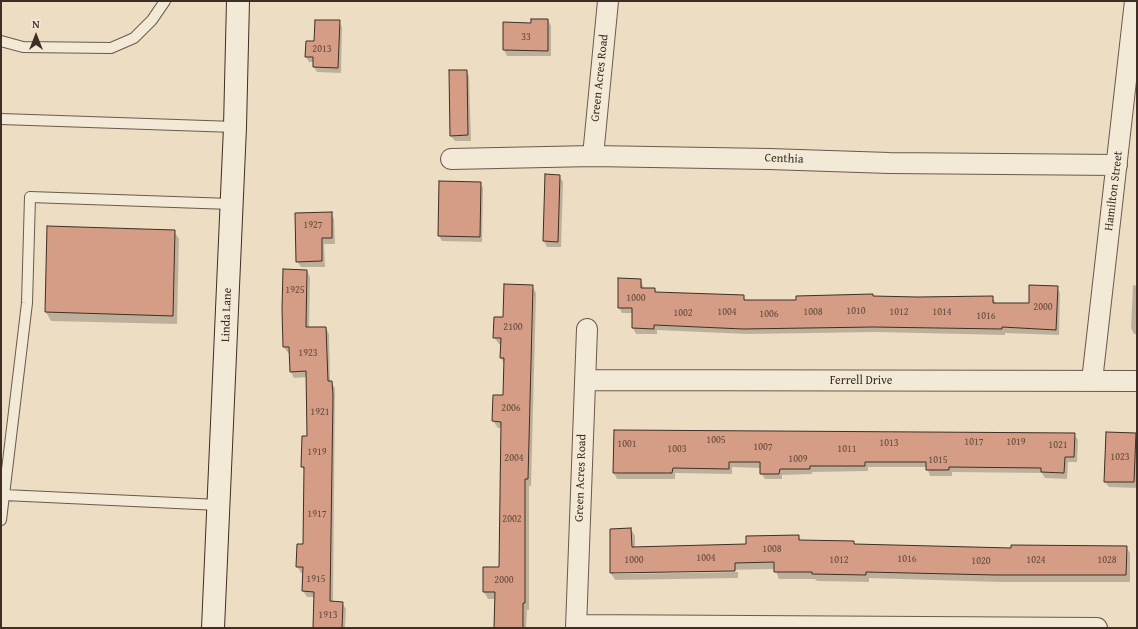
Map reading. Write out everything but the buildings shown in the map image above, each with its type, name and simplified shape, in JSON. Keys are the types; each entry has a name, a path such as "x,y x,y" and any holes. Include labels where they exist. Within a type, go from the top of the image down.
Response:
{"street":[{"name":"Linda Lane","path":"213,628 232,204 238,1"},
{"name":"Green Acres Road","path":"593,156 608,1"},
{"name":"Hamilton Street","path":"1092,381 1135,1"},
{"name":"Centhia","path":"451,158 593,156 769,158 889,163 1117,165"},
{"name":"Green Acres Road","path":"576,626 587,328"},
{"name":"Ferrell Drive","path":"585,380 1137,381"},
{"path":"576,626 1097,628"}],"lane":[{"path":"1,41 23,47 111,48 134,38 152,20 165,1"},
{"path":"1,119 235,127"},
{"path":"1,520 27,303 30,197 232,204"},
{"path":"4,495 218,505"}]}
